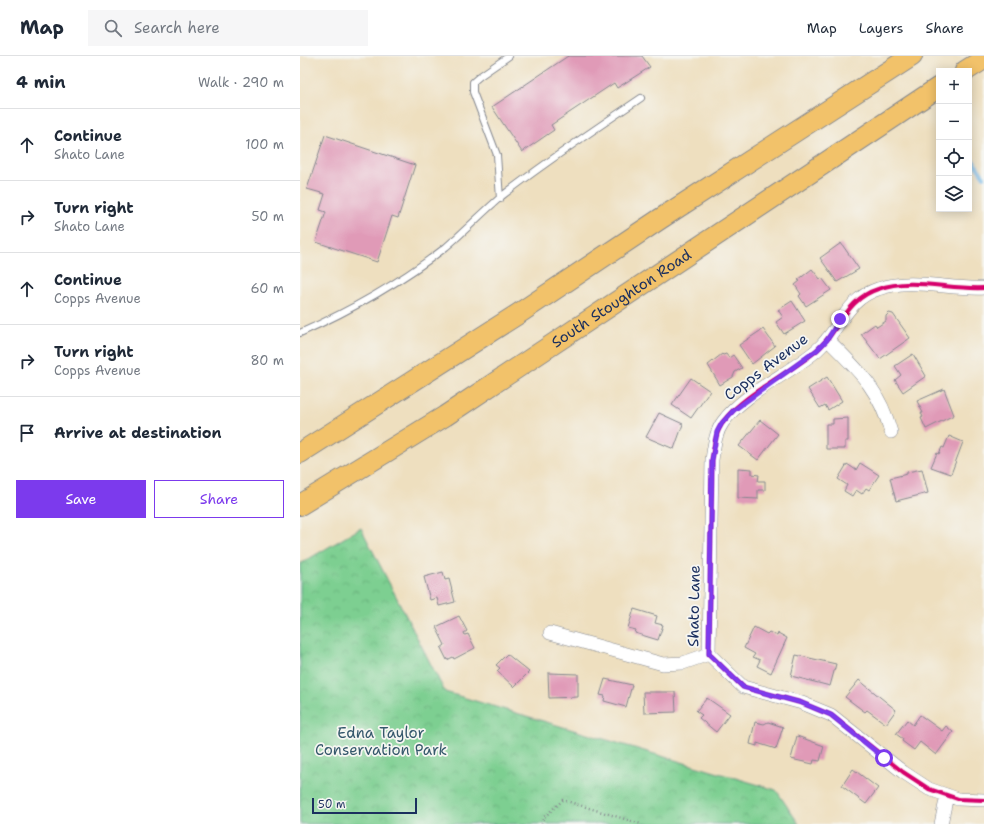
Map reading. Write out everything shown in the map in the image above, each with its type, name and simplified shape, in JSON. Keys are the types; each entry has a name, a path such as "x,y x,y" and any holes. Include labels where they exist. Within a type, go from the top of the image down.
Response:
{"main road":[{"path":"300,453 518,314 660,219 912,56"},
{"path":"970,68 984,59"},
{"name":"South Stoughton Road","path":"300,505 445,416 936,89"}],"street":[{"name":"Copps Avenue","path":"711,551 712,460 717,432 722,423 734,410 817,350 827,340 840,319 855,302 865,294 891,286 922,284 961,288 984,288"},
{"path":"827,340 862,374 871,386 884,408 891,432"},
{"name":"Shato Lane","path":"711,551 709,654 743,687 802,703 831,715 903,772 929,789 958,799 984,800"},
{"path":"550,633 663,664 683,663 709,654"},
{"path":"941,824 947,795"}],"lane":[{"path":"500,199 497,155 473,92 473,82 509,56"},
{"path":"300,333 360,305 400,280 446,246 500,199 551,159 641,98"}],"path":[{"path":"542,824 543,818 563,800 641,824"}],"green space":[{"name":"Edna Taylor Conservation Park","path":"361,528 445,692 776,790 799,824 300,824 300,564"}],"building":[{"path":"568,56 642,56 650,67 617,88 614,83 551,125 554,130 522,152 492,107"},
{"path":"325,135 415,165 398,218 392,216 377,262 316,242 326,212 320,210 325,194 307,189"},
{"path":"841,243 859,269 837,282 820,258"},
{"path":"812,269 820,279 822,278 831,290 806,306 799,296 801,294 795,285 800,281 798,280"},
{"path":"792,301 805,321 784,334 776,322 783,317 778,310"},
{"path":"889,313 893,314 910,338 880,359 861,334 875,324 877,327 886,321 886,316"},
{"path":"763,329 775,346 752,364 739,345"},
{"path":"722,354 726,354 729,358 733,355 742,368 735,372 733,377 720,385 708,365"},
{"path":"913,354 926,376 903,392 895,380 901,375 895,366"},
{"path":"827,377 842,401 828,410 825,405 820,408 808,389"},
{"path":"691,378 710,391 691,418 672,405"},
{"path":"944,389 954,415 926,429 921,418 923,417 921,413 923,413 917,401"},
{"path":"659,413 683,424 674,449 646,437"},
{"path":"848,418 848,441 845,441 845,449 826,449 826,424 833,424 833,419"},
{"path":"760,420 778,434 758,460 739,446"},
{"path":"949,436 963,442 951,474 931,467 937,453 939,454 942,447 944,448"},
{"path":"860,463 879,475 869,490 866,488 862,494 856,490 852,496 844,491 847,485 838,479 847,464 856,470"},
{"path":"738,468 752,469 752,474 759,475 758,481 765,481 765,490 758,490 758,499 738,498"},
{"path":"922,469 928,493 896,501 890,478"},
{"path":"443,572 445,580 449,579 455,602 439,606 437,598 430,600 424,577"},
{"path":"634,609 657,616 655,623 663,625 658,640 635,633 636,630 628,628"},
{"path":"459,616 467,631 464,633 465,635 468,634 475,648 454,659 453,657 447,660 441,648 445,645 436,627"},
{"path":"754,627 767,634 769,632 777,636 778,633 787,638 771,673 757,666 760,660 753,657 755,654 744,648"},
{"path":"507,654 529,672 514,687 497,671 500,668 496,665"},
{"path":"796,655 836,664 830,686 791,676"},
{"path":"548,673 578,674 578,697 549,698"},
{"path":"605,679 632,685 626,707 604,701 605,696 600,695"},
{"path":"859,680 896,710 886,724 867,710 865,712 845,697"},
{"path":"643,692 675,692 676,712 644,713"},
{"path":"707,698 730,714 716,732 699,718 702,715 696,711"},
{"path":"920,715 942,731 946,726 953,732 936,755 920,742 914,750 902,741 903,739 896,734 907,720 913,725"},
{"path":"755,722 764,724 768,722 783,727 776,749 757,743 757,746 750,744"},
{"path":"797,736 824,746 820,761 814,760 813,764 791,759"},
{"path":"853,769 878,788 866,804 842,786"}],"waterway":[{"path":"972,159 984,177"}],"cycle path":[{"path":"984,288 904,284 878,289 867,294 851,307 825,342 817,350 743,402 732,411 723,422 720,426 714,445 712,460 709,654 743,687 802,703 831,715 903,772 929,789 958,799 984,800"}],"route":[{"path":"840,319 827,340 817,350 734,410 722,423 717,432 712,460 709,654 743,687 802,703 831,715 884,758"}]}
